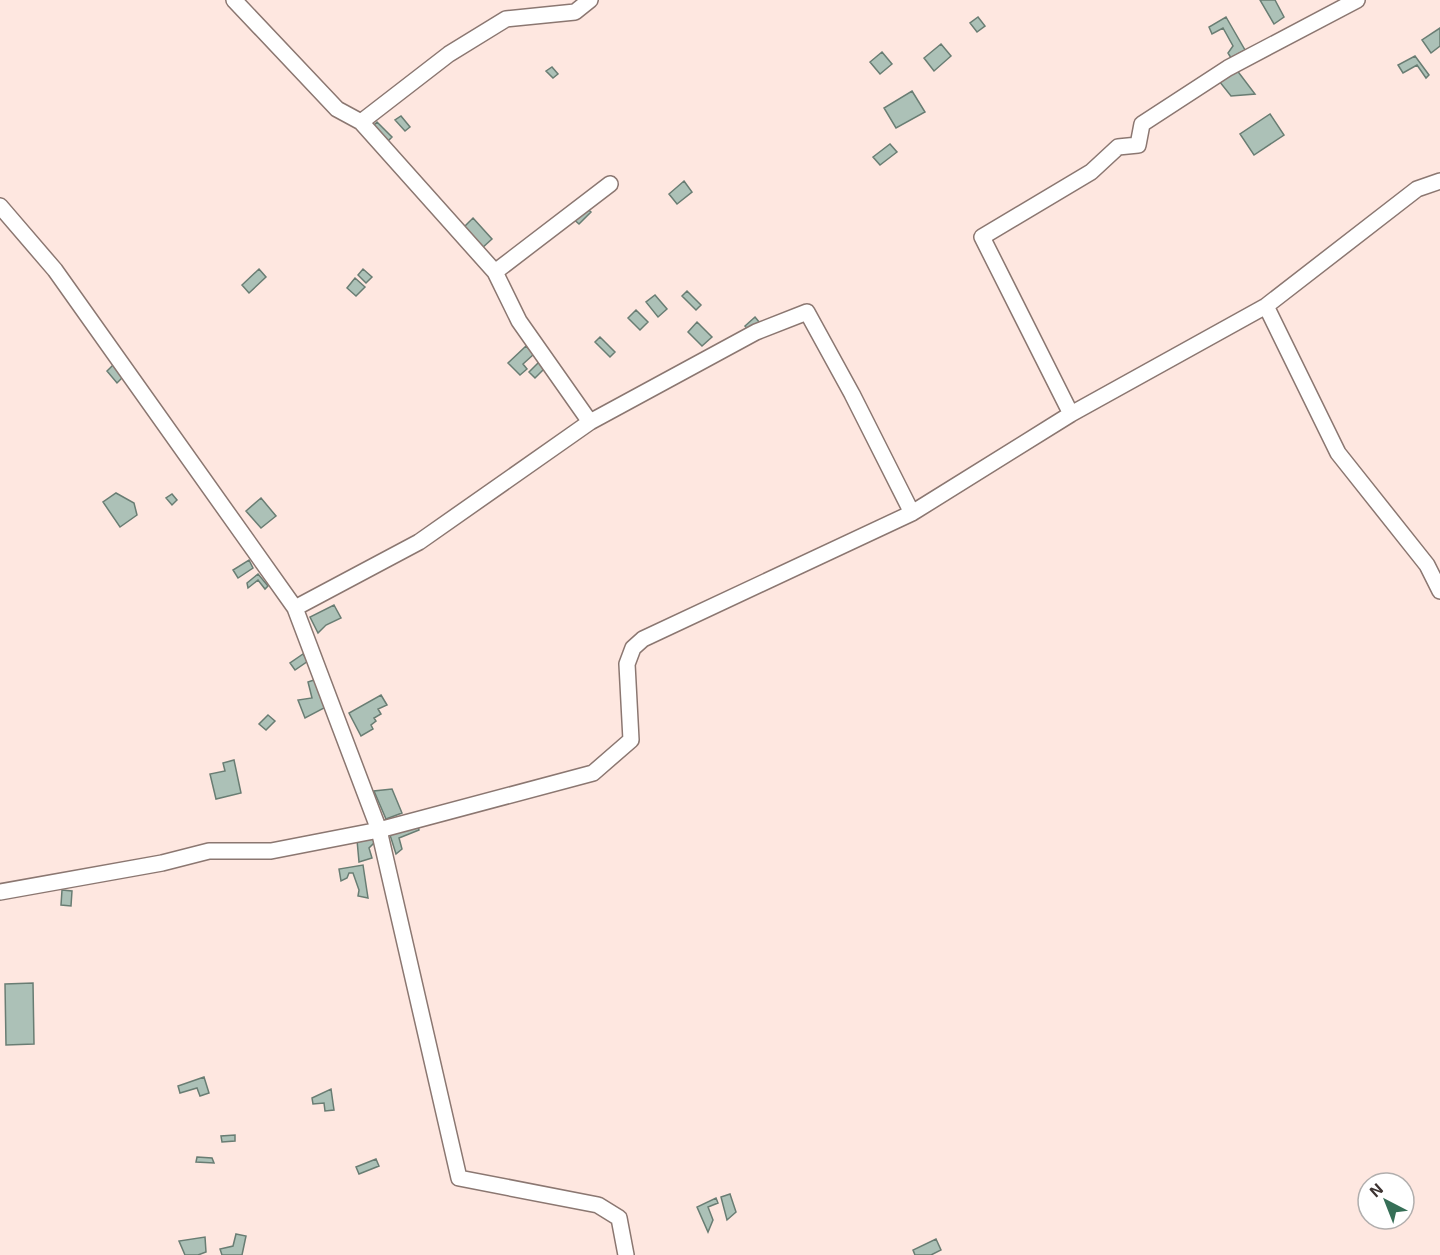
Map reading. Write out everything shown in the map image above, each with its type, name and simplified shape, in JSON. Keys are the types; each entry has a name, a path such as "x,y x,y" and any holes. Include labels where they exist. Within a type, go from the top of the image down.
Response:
{"street":[{"path":"234,0 337,109 361,122 495,272 519,321 590,422"},
{"path":"361,122 449,54 506,19 575,12 590,0"},
{"path":"1071,414 982,237 1090,172 1118,147 1138,145 1142,124 1228,68 1356,0"},
{"path":"0,892 162,863 209,851 271,851 379,830 594,773 631,740 627,663 633,648 643,639 912,513 1071,414 1266,306 1417,189 1440,181"},
{"path":"495,272 610,184"},
{"path":"0,206 55,270 295,608 379,830 459,1178 598,1205 618,1218 626,1255"},
{"path":"1266,306 1338,453 1427,565 1440,591"},
{"path":"295,608 419,542 590,422 756,332 807,312 852,394 912,513"}],"building":[{"path":"1260,0 1275,0 1284,17 1274,24"},
{"path":"978,17 985,26 977,32 970,23"},
{"path":"1226,17 1245,50 1231,58 1228,53 1233,46 1223,28 1212,34 1209,27"},
{"path":"1440,28 1440,46 1431,53 1422,40"},
{"path":"941,44 951,56 934,71 924,58"},
{"path":"882,52 892,64 880,74 870,62"},
{"path":"1415,56 1429,75 1426,78 1417,65 1403,73 1398,65"},
{"path":"552,67 558,74 553,78 546,71"},
{"path":"1236,69 1255,94 1231,96 1219,81"},
{"path":"912,91 925,112 896,128 884,108"},
{"path":"1270,114 1284,135 1254,155 1240,134"},
{"path":"401,116 410,127 405,131 395,120"},
{"path":"377,122 392,137 384,145 369,130"},
{"path":"890,144 897,152 880,165 873,157"},
{"path":"684,181 692,192 677,204 669,194"},
{"path":"582,204 591,212 579,224 570,216"},
{"path":"473,218 492,239 481,249 462,229"},
{"path":"259,269 266,277 249,293 242,285"},
{"path":"363,269 372,277 366,283 358,275"},
{"path":"355,278 365,287 356,296 347,288"},
{"path":"687,291 701,305 696,310 682,296"},
{"path":"655,295 667,309 658,317 646,302"},
{"path":"636,310 648,322 640,330 628,318"},
{"path":"755,317 764,328 754,336 745,326"},
{"path":"697,322 712,337 702,346 688,332"},
{"path":"600,337 615,352 610,357 595,342"},
{"path":"526,346 534,354 523,364 527,369 520,375 508,363"},
{"path":"540,361 546,367 535,378 529,372"},
{"path":"114,364 124,376 117,383 107,371"},
{"path":"116,493 134,503 137,515 120,527 103,502"},
{"path":"172,494 177,500 172,505 166,498"},
{"path":"261,498 276,516 261,528 246,511"},
{"path":"249,560 253,568 238,578 233,570"},
{"path":"258,574 268,586 265,589 258,580 248,588 247,583"},
{"path":"334,605 341,618 326,625 318,633 310,617"},
{"path":"303,654 308,661 295,670 290,663"},
{"path":"317,679 326,707 305,718 298,700 312,698 308,682"},
{"path":"381,695 387,705 378,709 381,714 374,718 376,721 371,725 373,729 361,736 349,713"},
{"path":"268,715 275,721 266,730 259,724"},
{"path":"234,760 241,793 216,799 210,774 225,771 223,763"},
{"path":"392,789 402,813 386,819 374,791"},
{"path":"418,825 419,830 399,838 402,849 396,854 390,835"},
{"path":"372,835 375,842 369,848 372,858 359,862 357,840"},
{"path":"363,865 368,898 358,896 359,890 353,873 349,873 347,878 341,881 339,869"},
{"path":"62,890 72,891 71,906 61,905"},
{"path":"33,983 34,1044 6,1045 5,984"},
{"path":"204,1077 209,1093 200,1096 197,1088 180,1093 178,1086"},
{"path":"331,1089 334,1110 325,1111 324,1103 313,1104 312,1098"},
{"path":"235,1135 235,1141 222,1142 221,1136"},
{"path":"197,1157 212,1158 214,1163 196,1162"},
{"path":"376,1159 379,1166 359,1174 356,1167"},
{"path":"730,1194 736,1212 727,1220 721,1197"},
{"path":"716,1198 718,1203 708,1207 713,1220 708,1232 697,1207"},
{"path":"236,1234 246,1236 242,1255 222,1255 220,1249 233,1246"},
{"path":"205,1237 206,1252 198,1255 185,1255 179,1241"},
{"path":"936,1239 941,1250 931,1255 915,1255 913,1250"}]}
